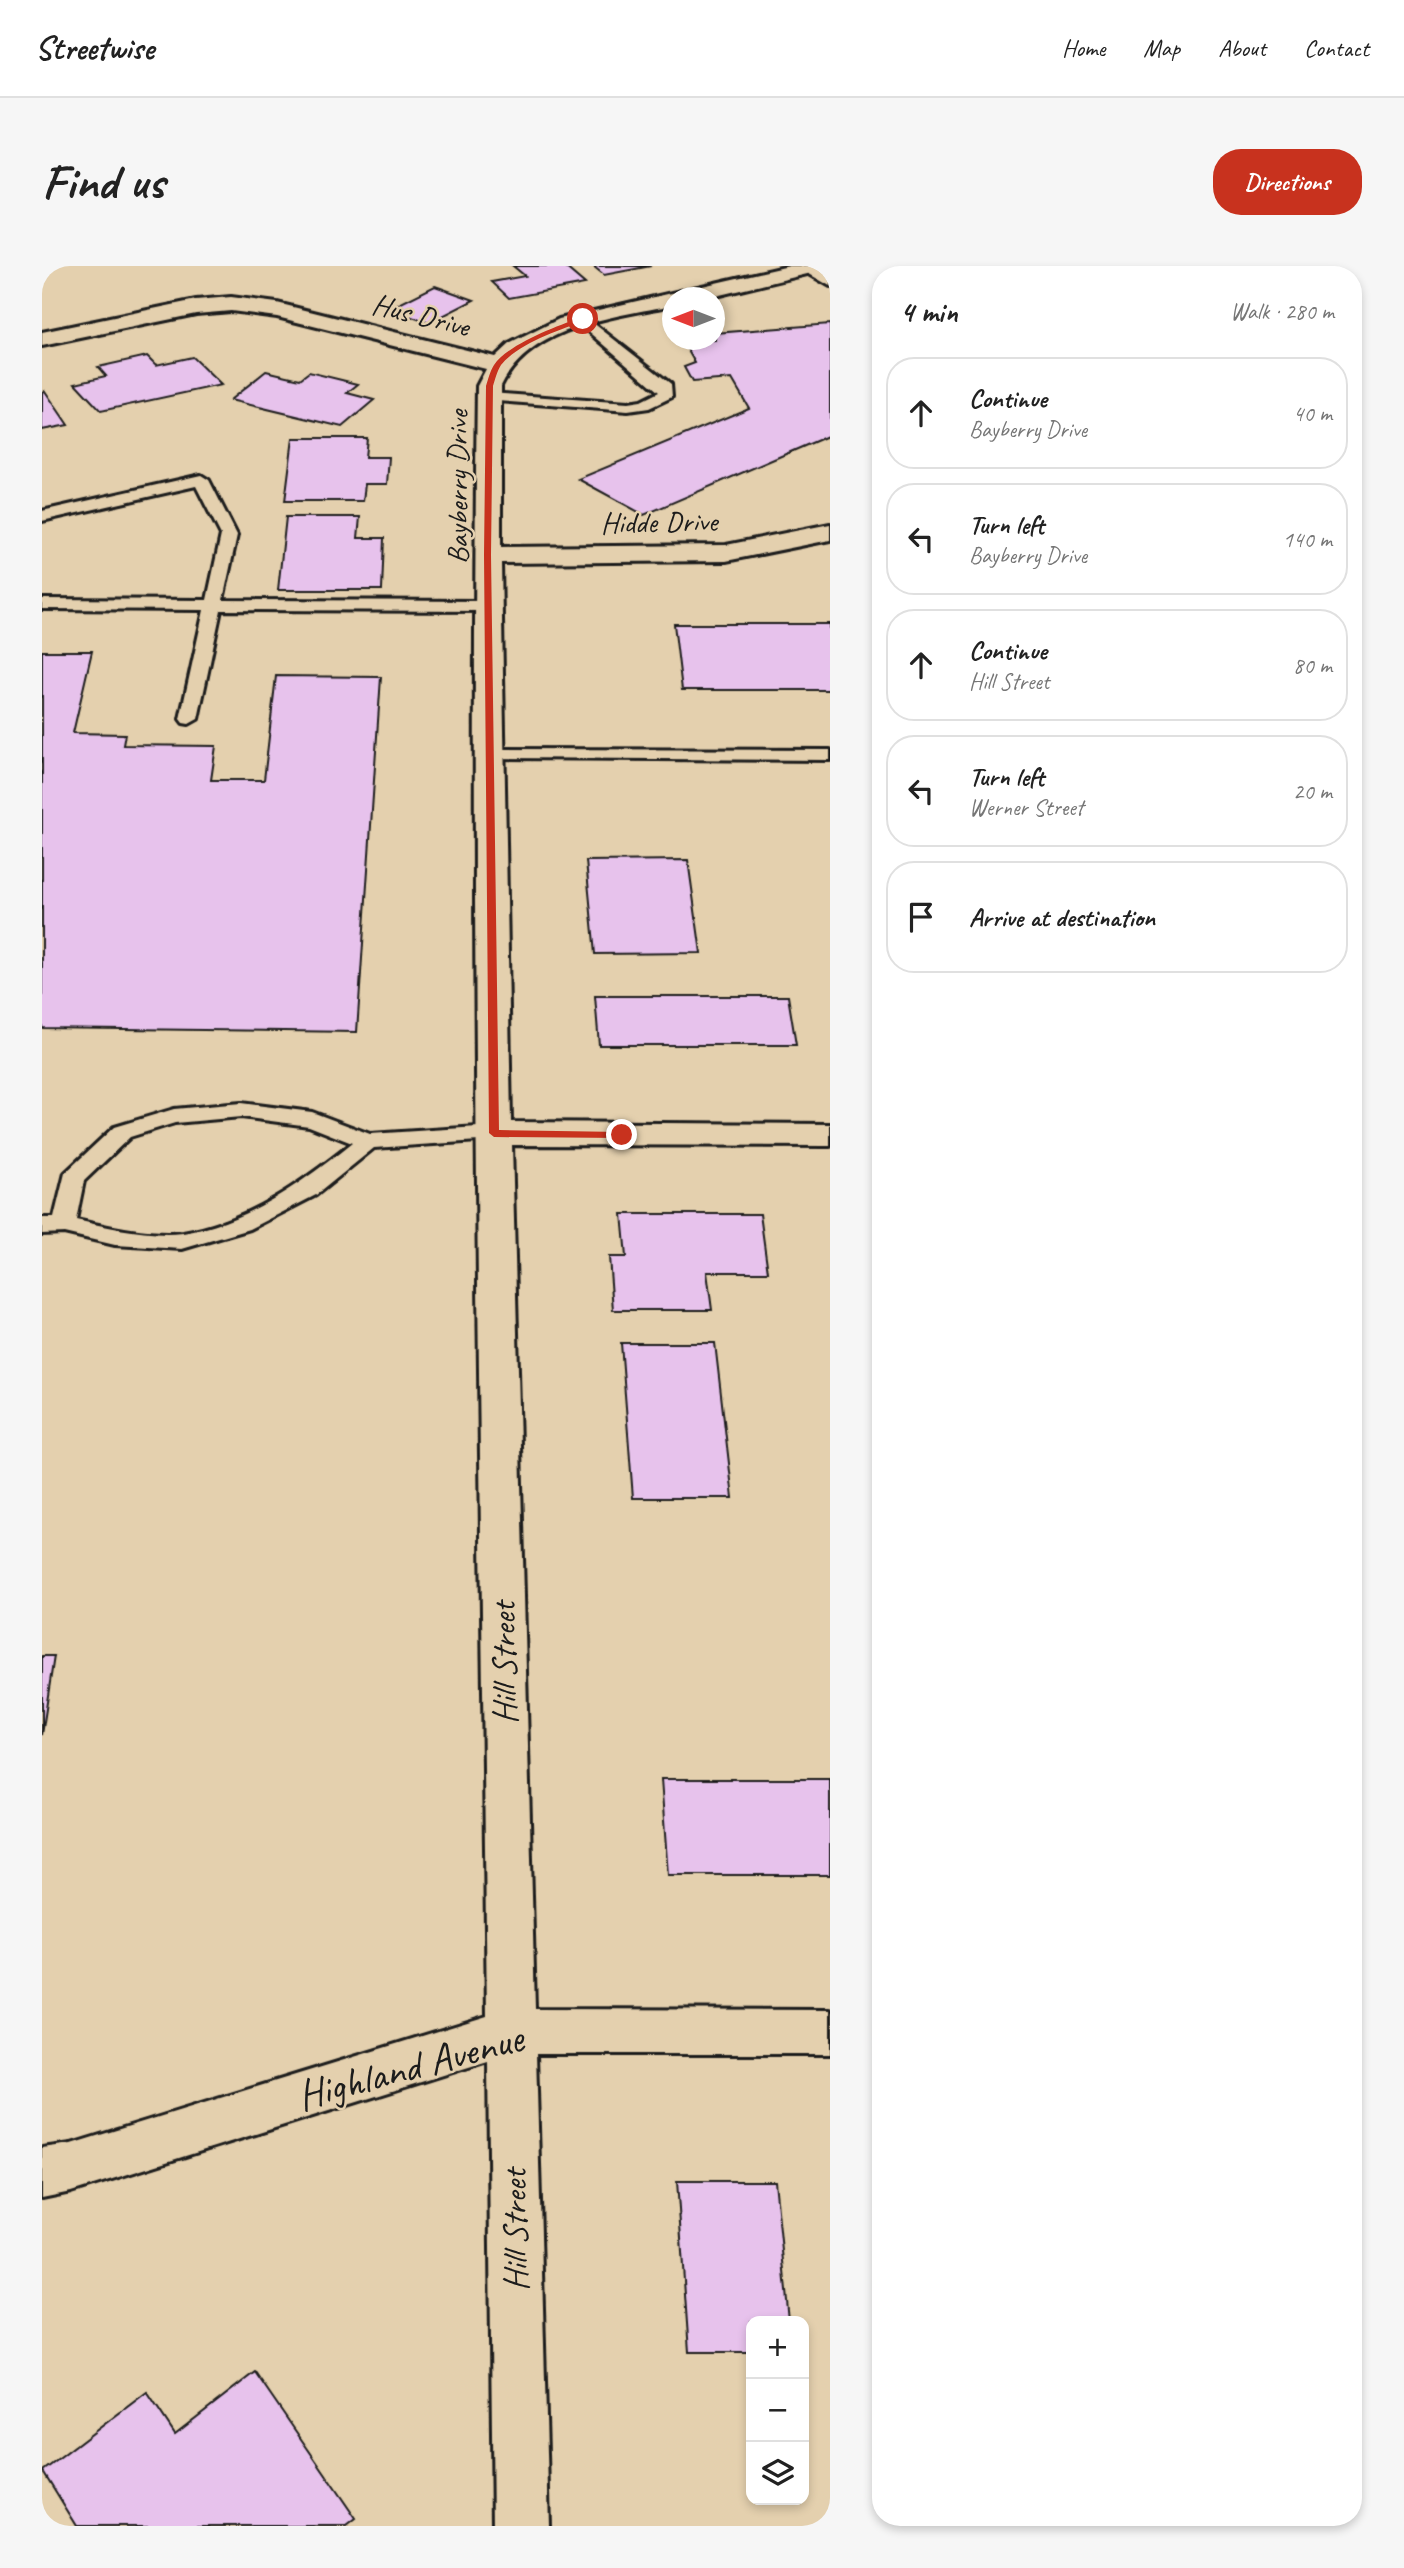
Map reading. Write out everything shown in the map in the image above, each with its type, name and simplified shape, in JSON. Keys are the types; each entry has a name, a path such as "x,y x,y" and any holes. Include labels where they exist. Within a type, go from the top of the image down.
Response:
{"street":[{"name":"Bayberry Drive","path":"723,287 813,267"},
{"name":"Bayberry Drive","path":"491,801 489,386 498,365 537,338 583,319 662,301"},
{"name":"Hus Drive","path":"42,339 196,307 231,304 277,310 498,365"},
{"name":"Hidde Drive","path":"488,555 726,553 830,532"},
{"name":"Hill Street","path":"491,801 494,1133 521,2526"},
{"path":"494,1133 830,1135"},
{"name":"Highland Avenue","path":"42,2174 84,2164 510,2031 830,2032"}],"lane":[{"path":"813,267 830,282"},
{"path":"489,397 628,407 644,405 667,394 666,387 583,319"},
{"path":"42,516 201,480 229,535 189,719"},
{"path":"42,604 489,606"},
{"path":"490,754 830,755"},
{"path":"368,1141 308,1190 242,1223 182,1241 115,1237 53,1226 73,1178 122,1132 174,1116 241,1110 312,1119 368,1141 494,1133"}],"building":[{"path":"513,266 564,266 585,284 509,298 492,282 525,276"},
{"path":"593,266 651,266 604,275"},
{"path":"435,286 474,300 429,323 389,309"},
{"path":"830,324 830,435 644,515 578,479 749,408 732,379 692,382 684,367 695,363 688,350 725,350 725,332"},
{"path":"147,356 156,365 192,357 221,385 101,411 75,383 106,376 98,367"},
{"path":"266,371 300,379 309,372 358,384 347,393 374,400 342,427 230,400"},
{"path":"45,391 68,425 42,430 42,392"},
{"path":"293,438 367,438 365,457 389,457 387,484 365,484 363,501 285,501"},
{"path":"286,517 360,517 358,538 384,538 382,590 278,590"},
{"path":"674,624 830,624 830,690 682,690"},
{"path":"42,651 92,651 73,733 125,734 123,745 216,746 211,780 264,780 276,676 381,677 357,1032 42,1028"},
{"path":"688,860 701,953 595,954 586,861"},
{"path":"595,996 788,996 796,1045 599,1045"},
{"path":"622,1214 760,1214 768,1272 707,1272 712,1310 613,1310 609,1257 626,1257"},
{"path":"621,1343 715,1343 733,1498 633,1498"},
{"path":"42,1656 54,1656 42,1735"},
{"path":"661,1779 830,1779 830,1875 668,1875"},
{"path":"677,2181 775,2181 788,2316 746,2316 746,2352 689,2352"},
{"path":"255,2372 356,2519 347,2526 77,2526 43,2471 147,2392 175,2434"}],"route":[{"path":"583,319 556,328 517,350 498,365 489,386 488,555 494,1133 622,1135"}]}
